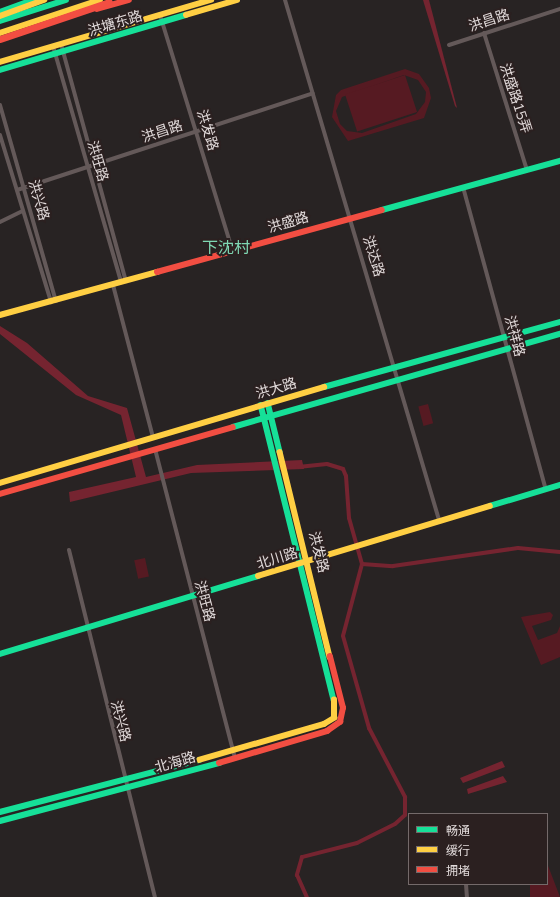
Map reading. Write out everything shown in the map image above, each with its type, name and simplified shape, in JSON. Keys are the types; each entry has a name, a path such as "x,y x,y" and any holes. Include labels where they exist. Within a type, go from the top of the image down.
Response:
{"main road":[{"path":"0,12 33,0"},
{"path":"1,19 44,0"},
{"path":"1,19 66,0"},
{"path":"0,29 92,0"},
{"path":"0,33 100,0"},
{"path":"0,39 114,0"},
{"path":"0,39 129,0"},
{"name":"洪塘东路","path":"161,19 211,0"},
{"name":"洪塘东路","path":"0,62 58,49 161,19 237,0"},
{"name":"洪塘东路","path":"0,70 58,49"},
{"name":"洪盛路","path":"0,315 54,302 560,161"},
{"name":"洪大路","path":"0,484 265,404 560,322"},
{"name":"洪大路","path":"0,494 268,416 560,334"},
{"name":"洪发路","path":"265,404 340,708"},
{"name":"北川路","path":"0,654 192,598 439,520 560,485"},
{"name":"北海路","path":"0,812 125,782 332,728 343,718 340,708"},
{"name":"北海路","path":"0,820 127,790 235,754"}],"street":[{"name":"洪达路","path":"285,0 400,379 439,520"},
{"name":"洪昌路","path":"448,45 560,9"},
{"name":"洪发路","path":"161,19 232,252"},
{"name":"洪盛路15弄","path":"484,34 527,170"},
{"name":"洪旺路","path":"58,49 94,165 124,282"},
{"name":"洪旺路","path":"58,49 88,166 124,282"},
{"name":"洪昌路","path":"17,190 313,93"},
{"name":"洪兴路","path":"0,105 24,188 54,302"},
{"name":"洪兴路","path":"0,135 23,211 54,302"},
{"name":"洪祥路","path":"463,187 546,490"},
{"path":"0,222 23,211"},
{"path":"113,285 153,438"},
{"name":"洪旺路","path":"155,449 192,598 235,754"},
{"name":"洪兴路","path":"69,550 86,629 154,897"},
{"path":"466,885 467,897"}],"shaded area":[{"path":"423,0 429,0 457,108 455,106"},
{"path":"405,69 419,74 429,88 431,98 424,118 348,141 332,117 336,95 341,90","holes":["404,75 418,80 426,92 425,102 416,114 362,133 347,131 340,124 336,111 342,97"]},
{"path":"405,75 417,112 357,132 345,94"},
{"path":"0,326 27,343 88,396 127,408 146,477 197,465 302,460 304,469 191,473 70,502 69,492 136,477 121,415 76,395 0,334"},
{"path":"428,404 433,423 424,426 418,407"},
{"path":"145,558 149,577 138,579 134,560"},
{"path":"550,612 553,615 551,620 532,626 538,640 557,633 560,626 560,657 541,665 521,617"},
{"path":"502,761 505,767 463,783 460,778"},
{"path":"503,776 507,782 468,794 467,789"},
{"path":"548,866 560,897 530,897 530,885 548,885"}],"waterway":[{"path":"298,467 327,464 343,469 346,476 349,518 362,564 343,636 369,728 405,797 405,815 395,824 357,843 302,857 297,875 307,897"},
{"path":"362,564 393,566 518,548 560,552"}],"traffic: fast":[{"path":"0,12 33,0"},
{"path":"0,21 66,0"},
{"path":"0,70 186,15"},
{"path":"382,210 560,161"},
{"path":"324,387 560,322"},
{"path":"233,427 560,334"},
{"path":"268,403 280,452"},
{"path":"261,405 334,700"},
{"path":"490,506 560,485"},
{"path":"0,654 258,576"},
{"path":"0,812 199,760"},
{"path":"0,821 219,763"}],"traffic: slow":[{"path":"0,16 44,0"},
{"path":"0,33 100,0"},
{"path":"0,62 211,0"},
{"path":"186,15 237,0"},
{"path":"0,315 157,272"},
{"path":"0,483 324,387"},
{"path":"280,452 330,657"},
{"path":"258,576 490,506"},
{"path":"199,760 324,724 334,718 334,700"}],"traffic: jam":[{"path":"97,9 129,0"},
{"path":"0,39 109,2"},
{"path":"157,272 382,210"},
{"path":"0,494 233,427"},
{"path":"219,763 327,731 340,722 343,708 330,657"}],"district":[{"name":"下沈村","path":"226,247"}]}
